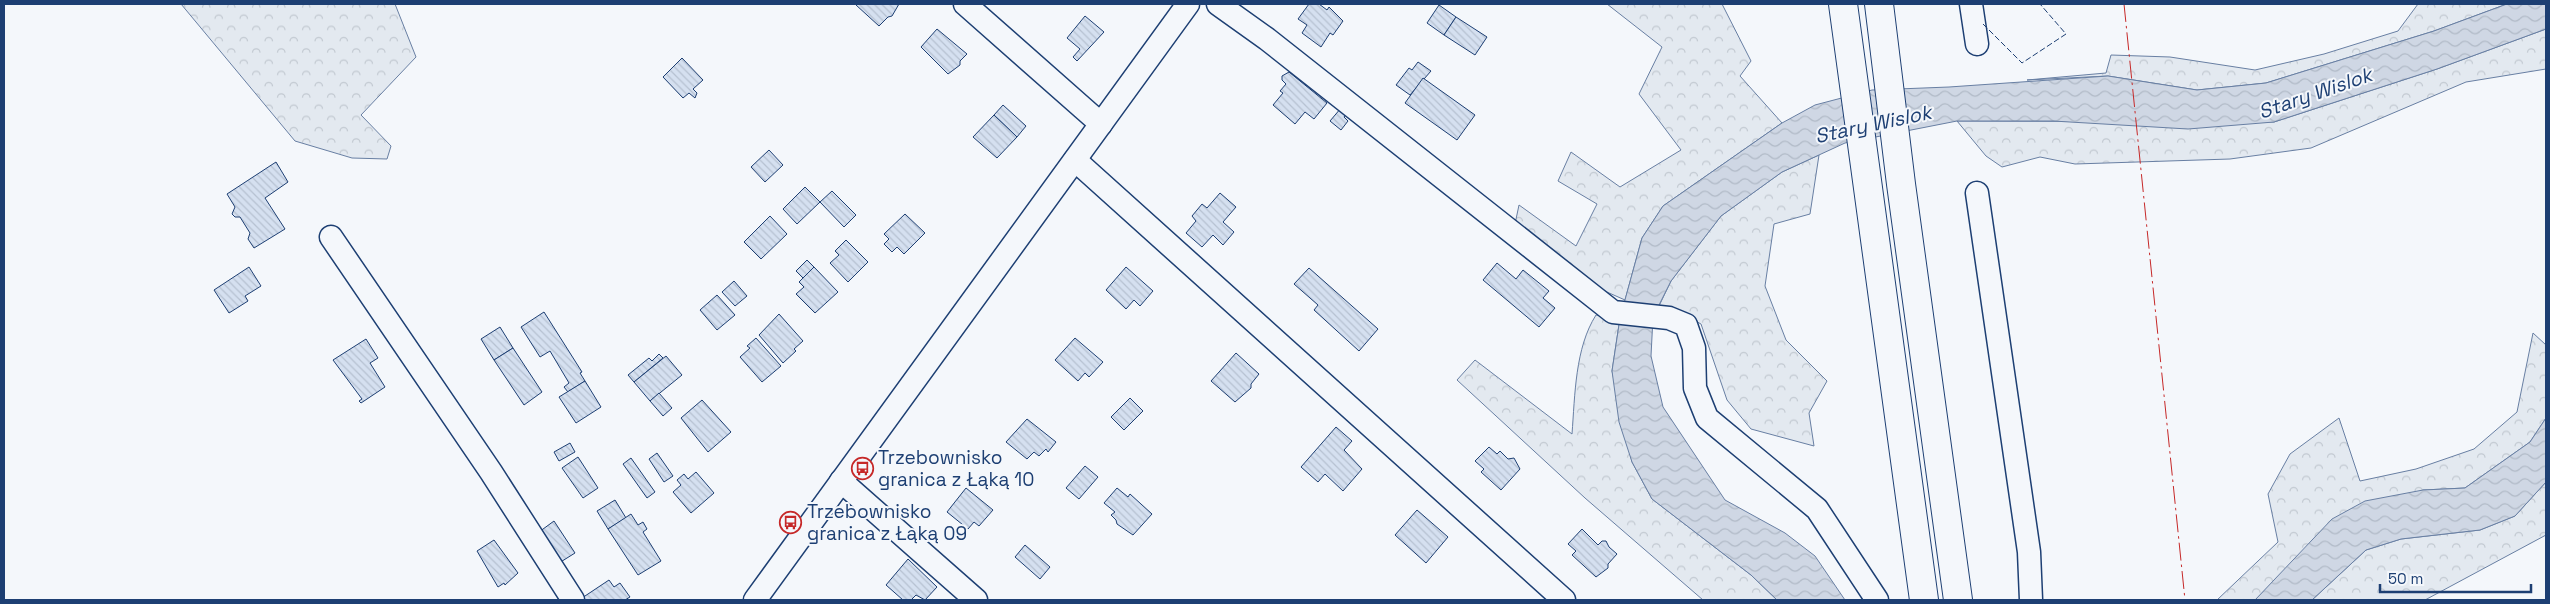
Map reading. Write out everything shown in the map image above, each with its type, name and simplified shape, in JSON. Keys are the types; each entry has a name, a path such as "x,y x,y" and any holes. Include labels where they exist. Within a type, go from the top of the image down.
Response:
{"main road":[{"path":"1843,4 1924,596"},
{"path":"1881,14 1901,184 1958,593"}],"street":[{"path":"965,4 1101,124"},
{"path":"755,600 1188,4"},
{"path":"1218,4 1267,39 1614,312 1668,318 1686,325 1694,348 1695,388 1707,418 1817,509 1877,600"},
{"path":"1971,4 1977,44"},
{"path":"1074,160 1564,600"},
{"path":"1977,193 2029,552 2031,600"},
{"path":"331,237 491,472 573,600"},
{"path":"841,481 976,600"}],"green space":[{"path":"181,4 395,4 416,57 361,115 391,146 387,159 352,158 295,141"},
{"path":"1607,4 1722,4 1751,61 1740,76 1782,123 1663,206 1642,238 1625,300 1591,285 1515,224 1519,205 1576,246 1597,204 1558,181 1571,152 1620,187 1681,150 1639,94 1662,47"},
{"path":"2418,4 2507,4 2434,31 2266,83 2197,90 2108,76 2027,80 2106,73 2111,55 2170,57 2255,70 2324,54 2398,31"},
{"path":"2546,29 2546,69 2466,82 2311,148 2230,159 2075,164 2040,157 2002,167 1986,156 1957,121 2274,122 2437,69"},
{"path":"1819,155 1810,214 1774,224 1765,286 1786,340 1827,381 1809,413 1814,446 1751,429 1727,400 1701,324 1681,313 1658,308 1671,281 1721,216 1782,172"},
{"path":"1596,315 1620,318 1612,371 1632,462 1652,499 1751,575 1777,600 1703,600 1585,498 1457,380 1475,360 1572,434 1575,388 1580,357 1589,328"},
{"path":"2533,333 2546,345 2546,418 2530,442 2465,488 2423,490 2273,582 2255,600 2217,600 2278,542 2268,494 2290,454 2339,418 2360,481 2416,469 2474,449 2517,412"},
{"path":"2546,482 2546,535 2425,600 2312,600 2366,550 2401,539 2480,530 2515,516"}],"water":[{"name":"Stary Wislok","path":"2507,4 2546,4 2546,29 2437,69 2274,122 2188,129 2053,121 1957,121 1845,143 1782,172 1721,216 1671,281 1653,317 1651,356 1663,407 1725,500 1785,533 1815,556 1845,600 1777,600 1751,575 1652,499 1632,462 1619,422 1612,371 1620,318 1642,238 1663,206 1782,123 1815,105 1872,90 1949,87 2108,76 2197,90 2266,83 2434,31"},
{"path":"2546,418 2546,482 2515,516 2480,530 2401,539 2366,550 2312,600 2255,600 2332,519 2365,501 2423,490 2465,488 2530,442"}],"building":[{"path":"857,4 899,4 892,16 888,17 879,26"},
{"path":"1309,4 1319,4 1327,10 1329,7 1343,21 1333,35 1330,33 1321,47 1302,33 1307,25 1298,19"},
{"path":"1439,5 1456,17 1444,35 1427,23"},
{"path":"1085,16 1104,32 1077,61 1073,57 1080,49 1067,38"},
{"path":"1456,17 1487,37 1475,55 1444,35"},
{"path":"937,29 967,54 960,61 960,65 948,74 921,47"},
{"path":"682,58 703,80 693,89 697,93 695,98 689,93 683,98 663,77"},
{"path":"1418,62 1431,71 1410,95 1396,85 1409,68 1412,70"},
{"path":"1289,72 1327,103 1314,119 1305,112 1295,124 1273,105 1283,93 1280,91 1286,84 1282,80 1282,76"},
{"path":"1423,78 1475,115 1457,140 1405,103"},
{"path":"1003,105 1026,126 1017,137 994,115"},
{"path":"1341,108 1347,113 1344,117 1348,121 1341,130 1330,121"},
{"path":"994,115 1017,137 997,158 973,137"},
{"path":"769,150 783,165 765,182 751,167"},
{"path":"276,162 288,182 265,198 285,229 254,248 248,239 250,233 240,217 235,217 232,214 235,207 227,194"},
{"path":"805,187 820,202 797,224 783,209"},
{"path":"832,191 856,215 844,227 820,202"},
{"path":"1220,193 1236,207 1223,222 1234,232 1223,245 1213,235 1202,247 1186,233 1196,221 1192,216 1202,204 1207,208"},
{"path":"905,214 925,233 904,254 897,247 892,252 884,244 889,239 884,234"},
{"path":"770,216 787,234 761,259 744,242"},
{"path":"846,240 868,262 848,282 830,263 839,255 835,251"},
{"path":"807,260 814,267 803,278 796,271"},
{"path":"1497,263 1516,279 1523,270 1549,291 1543,298 1555,308 1539,327 1483,280"},
{"path":"249,267 261,286 245,296 248,301 229,313 214,290"},
{"path":"814,267 838,292 815,313 796,294 804,287 799,282"},
{"path":"1126,267 1153,291 1140,306 1134,300 1126,309 1106,290"},
{"path":"1309,268 1378,329 1359,351 1314,310 1318,305 1294,284"},
{"path":"734,281 747,296 735,306 722,292"},
{"path":"717,295 735,315 717,330 700,310"},
{"path":"544,312 582,372 580,373 585,381 568,392 564,387 569,383 550,351 540,357 521,327"},
{"path":"779,314 803,341 794,349 796,351 783,363 759,335"},
{"path":"500,327 513,348 494,360 481,339"},
{"path":"756,338 781,366 762,382 740,357 750,348 747,346"},
{"path":"1075,338 1103,362 1089,377 1085,373 1078,381 1055,360"},
{"path":"366,339 378,358 370,363 385,387 361,403 359,401 362,399 333,360"},
{"path":"513,348 542,392 524,405 494,360"},
{"path":"1236,353 1259,374 1251,384 1251,388 1235,402 1211,381"},
{"path":"659,354 663,358 634,382 628,375 649,358 652,361"},
{"path":"666,356 682,375 650,401 634,382"},
{"path":"585,381 601,407 576,423 559,397"},
{"path":"659,393 672,408 663,416 650,401"},
{"path":"1130,398 1143,411 1124,430 1111,417"},
{"path":"702,400 731,432 708,452 681,418"},
{"path":"1027,419 1056,442 1048,452 1046,449 1039,456 1034,452 1027,459 1006,442"},
{"path":"1336,427 1352,441 1344,450 1362,469 1343,491 1325,474 1318,482 1301,467"},
{"path":"570,443 575,452 559,461 554,452"},
{"path":"1489,447 1497,454 1500,451 1508,459 1514,458 1520,469 1501,490 1481,472 1484,469 1475,461"},
{"path":"657,453 673,476 664,482 649,459"},
{"path":"578,457 598,488 583,498 562,468"},
{"path":"631,458 655,492 647,498 623,464"},
{"path":"1085,466 1098,477 1079,499 1066,488"},
{"path":"696,472 714,493 691,513 673,492 681,485 677,480 684,474 688,479"},
{"path":"966,488 993,510 979,526 974,522 968,529 947,512"},
{"path":"1117,488 1128,497 1130,494 1152,514 1133,535 1117,524 1111,515 1115,512 1104,503"},
{"path":"615,500 626,518 608,529 597,511"},
{"path":"1417,510 1448,537 1426,563 1395,535"},
{"path":"631,514 638,525 643,522 647,529 643,532 661,561 638,575 608,529"},
{"path":"554,521 575,553 559,563 539,532"},
{"path":"1582,529 1598,545 1602,541 1606,541 1609,547 1617,554 1608,564 1608,568 1596,577 1572,555 1576,551 1568,544"},
{"path":"494,540 518,573 505,585 504,583 498,587 477,551"},
{"path":"1025,545 1050,567 1040,579 1015,557"},
{"path":"908,559 937,587 925,600 916,595 911,600 903,600 886,585"},
{"path":"609,580 614,587 620,583 630,597 625,600 583,600 582,598"}],"fence":[{"path":"1983,24 2022,63 2066,34 2040,4"}],"power":[{"path":"2124,4 2185,600"}],"place":[{"name":"Trzebownisko granica z Łąką 10","path":"862,468"},
{"name":"Trzebownisko granica z Łąką 09","path":"791,522"}]}
